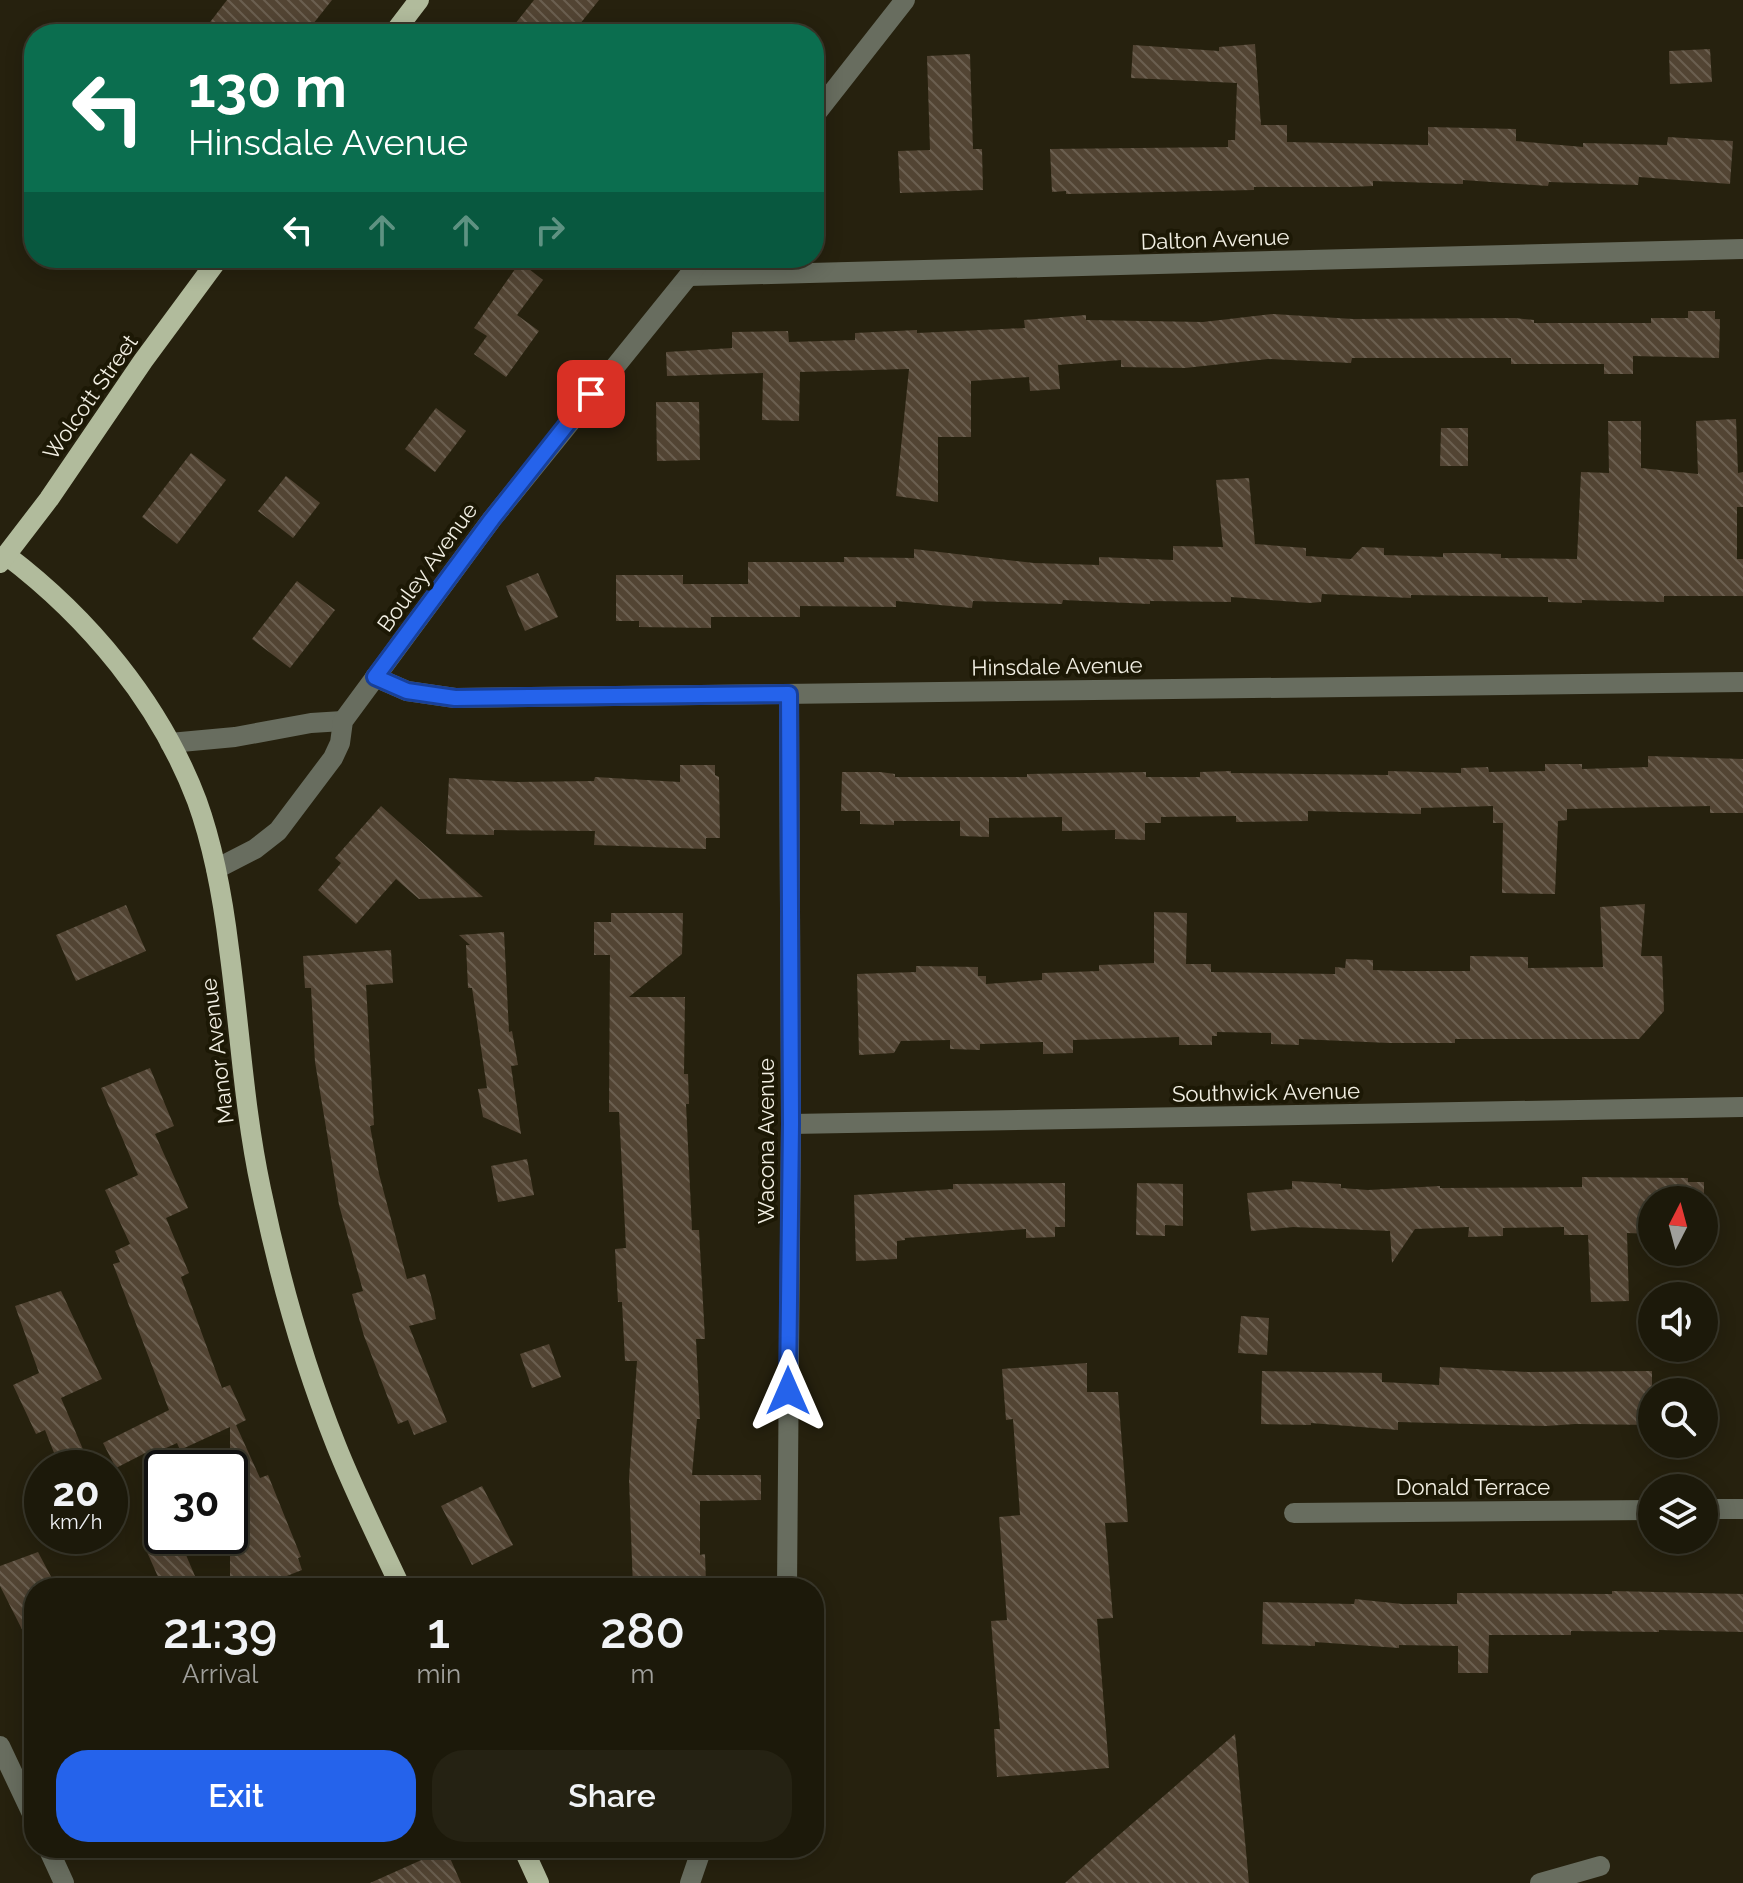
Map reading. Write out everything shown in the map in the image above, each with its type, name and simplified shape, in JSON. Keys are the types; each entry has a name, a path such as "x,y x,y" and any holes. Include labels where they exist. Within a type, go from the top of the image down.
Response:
{"main road":[{"path":"401,24 419,0"},
{"name":"Wolcott Street","path":"3,559 49,499 143,361 212,268"},
{"name":"Manor Avenue","path":"3,559 54,595 107,651 150,708 197,800 216,869 253,1141 276,1255 296,1330 335,1443 396,1578"},
{"path":"528,1858 539,1883"}],"street":[{"path":"824,103 905,0"},
{"name":"Dalton Avenue","path":"689,276 1743,249"},
{"name":"Bouley Avenue","path":"216,869 255,849 278,831 333,758 340,743 343,721 375,677 509,497 695,268"},
{"name":"Hinsdale Avenue","path":"375,677 407,691 455,698 1743,682"},
{"name":"Wacona Avenue","path":"787,1578 791,1124 789,694"},
{"path":"170,743 343,721"},
{"name":"Southwick Avenue","path":"791,1124 1743,1107"},
{"path":"1718,1509 1743,1509"},
{"name":"Donald Terrace","path":"1294,1513 1638,1510"},
{"path":"0,1746 24,1775"},
{"path":"53,1858 64,1883"},
{"path":"690,1883 699,1858"},
{"path":"1540,1883 1600,1866"}],"building":[{"path":"227,0 332,0 313,24 209,24"},
{"path":"534,0 599,0 580,24 515,24"},
{"path":"1255,44 1261,125 1287,125 1287,142 1428,145 1428,127 1516,129 1516,141 1583,147 1583,143 1667,145 1668,137 1733,141 1730,184 1639,177 1638,185 1373,181 1373,186 1349,187 1052,192 1050,149 1228,147 1228,140 1235,140 1237,83 1131,78 1133,45 1219,51 1219,47"},
{"path":"1710,49 1712,82 1670,84 1669,51"},
{"path":"970,54 973,149 982,149 983,190 900,193 898,151 930,150 927,56"},
{"path":"516,268 528,268 543,280 517,315 539,331 506,377 474,354 487,336 474,328"},
{"path":"1688,311 1715,311 1715,319 1720,319 1719,358 1633,356 1633,374 1604,374 1604,364 1511,364 1511,358 1352,358 1351,363 1268,359 1185,368 1121,367 1121,360 1058,365 1060,389 1030,391 1029,377 971,381 971,437 938,437 938,502 896,496 909,369 800,372 799,421 762,420 763,373 667,376 666,352 732,348 732,332 788,331 789,342 855,340 855,333 1025,328 1024,320 1086,315 1086,320 1203,322 1273,314 1353,319 1515,318 1534,320 1534,323 1651,323 1651,318 1688,318"},
{"path":"656,402 699,402 700,460 657,461"},
{"path":"436,408 466,431 435,472 405,449"},
{"path":"1736,419 1738,473 1743,472 1743,507 1737,507 1737,559 1743,559 1743,596 1664,596 1664,602 1582,600 1582,603 1548,602 1548,597 1411,595 1411,598 1322,594 1321,602 1309,603 1231,597 1231,602 1150,601 1150,604 1063,600 1062,604 973,601 972,608 896,601 896,607 800,606 800,617 711,617 711,628 639,627 639,621 616,621 616,575 683,575 683,584 748,584 748,562 844,562 844,557 914,558 914,549 1034,563 1099,565 1099,557 1173,560 1173,546 1223,547 1216,480 1249,478 1255,544 1306,548 1306,556 1351,559 1362,547 1384,548 1384,555 1443,557 1443,553 1472,553 1501,554 1501,558 1577,559 1581,472 1609,473 1608,421 1641,421 1641,468 1698,474 1696,421"},
{"path":"1441,428 1468,428 1468,466 1440,466"},
{"path":"191,453 226,480 177,544 142,517"},
{"path":"286,476 320,503 293,538 258,511"},
{"path":"538,573 558,617 525,631 506,586"},
{"path":"297,581 335,610 290,668 252,639"},
{"path":"1648,756 1743,759 1743,813 1710,813 1710,806 1567,809 1567,820 1558,821 1555,894 1502,893 1503,823 1493,823 1493,806 1421,808 1421,814 1308,811 1308,821 1236,822 1236,816 1161,817 1161,823 1145,823 1145,840 1115,839 1115,830 1062,831 1062,817 989,818 989,837 960,836 960,821 860,824 860,811 841,811 842,772 880,772 895,774 895,777 1027,777 1027,774 1146,772 1146,777 1200,777 1200,772 1231,771 1388,775 1388,771 1461,773 1461,768 1488,767 1489,772 1545,771 1545,764 1582,764 1582,769 1648,767"},
{"path":"680,765 715,765 715,775 719,777 720,838 706,838 706,849 594,845 595,831 494,830 494,835 446,834 449,778 516,782 594,781 595,777 680,782"},
{"path":"381,806 483,897 419,899 396,879 356,924 318,890 341,863 335,858"},
{"path":"1645,904 1641,956 1662,956 1664,1011 1639,1039 1455,1039 1455,1043 1389,1043 1299,1039 1299,1045 1271,1044 1271,1033 1217,1032 1217,1036 1212,1036 1212,1045 1179,1045 1179,1037 1073,1040 1073,1053 1043,1054 1043,1042 980,1044 980,1050 950,1049 950,1040 901,1041 894,1053 859,1055 857,974 916,972 916,966 978,967 978,976 986,976 986,984 1042,980 1042,973 1099,971 1099,965 1154,963 1154,912 1187,913 1186,964 1211,964 1211,972 1335,974 1335,967 1345,968 1346,959 1373,960 1373,970 1403,971 1470,971 1470,956 1528,957 1528,968 1603,967 1600,907"},
{"path":"126,905 146,951 76,981 56,935"},
{"path":"611,913 683,913 682,954 629,997 685,997 684,1074 688,1074 689,1104 686,1104 692,1230 699,1230 705,1339 696,1339 700,1419 697,1419 692,1475 761,1475 761,1500 700,1501 700,1555 705,1554 706,1578 633,1578 629,1479 637,1361 625,1361 622,1302 618,1302 615,1249 626,1248 619,1112 609,1112 610,955 594,955 594,922 611,922"},
{"path":"504,932 509,1032 512,1031 518,1065 511,1066 521,1134 483,1117 478,1089 487,1088 472,988 468,988 466,945 470,945 459,935"},
{"path":"391,950 393,983 366,985 374,1125 370,1126 379,1174 407,1279 425,1274 433,1303 436,1319 409,1326 447,1422 414,1435 408,1420 398,1424 364,1336 352,1294 363,1291 339,1205 315,1062 311,988 305,988 303,956"},
{"path":"150,1068 174,1126 155,1134 188,1208 166,1218 189,1273 181,1277 222,1388 230,1385 246,1420 236,1425 247,1450 230,1450 230,1427 180,1450 177,1443 162,1450 144,1450 144,1454 128,1462 128,1450 107,1450 103,1443 169,1410 113,1264 120,1262 115,1251 130,1244 105,1190 138,1175 101,1088"},
{"path":"527,1159 534,1195 498,1202 491,1166"},
{"path":"1582,1177 1688,1178 1688,1182 1704,1182 1704,1186 1638,1186 1638,1233 1627,1233 1629,1301 1591,1302 1588,1235 1564,1235 1564,1227 1503,1228 1503,1236 1468,1237 1469,1227 1415,1229 1392,1263 1390,1231 1293,1227 1251,1231 1247,1193 1292,1189 1292,1181 1341,1184 1341,1188 1368,1190 1440,1186 1582,1187"},
{"path":"1065,1183 1065,1227 1055,1227 1055,1237 1026,1238 1026,1229 905,1238 897,1241 897,1259 856,1261 854,1195 953,1189 953,1184"},
{"path":"1137,1183 1183,1184 1183,1226 1165,1225 1165,1236 1136,1235"},
{"path":"61,1291 102,1379 61,1398 83,1450 53,1450 45,1430 36,1434 13,1385 39,1373 15,1306"},
{"path":"1241,1316 1269,1318 1267,1355 1238,1353"},
{"path":"549,1344 561,1377 532,1388 520,1354"},
{"path":"1087,1363 1087,1392 1118,1392 1128,1522 1105,1523 1113,1618 1097,1619 1109,1768 997,1777 994,1729 1000,1729 991,1621 1007,1620 999,1517 1020,1515 1013,1419 1006,1420 1002,1369"},
{"path":"1440,1367 1528,1372 1652,1371 1652,1378 1638,1378 1638,1425 1398,1422 1398,1430 1311,1423 1261,1424 1262,1371 1382,1373 1382,1382 1439,1385"},
{"path":"248,1452 260,1478 268,1475 301,1557 298,1558 302,1570 282,1578 230,1578 230,1554 248,1554"},
{"path":"482,1486 513,1545 472,1565 441,1506"},
{"path":"39,1554 52,1578 24,1578 24,1633 0,1586 0,1566"},
{"path":"148,1554 186,1554 196,1578 159,1578"},
{"path":"1612,1591 1743,1594 1743,1632 1571,1631 1571,1635 1489,1635 1488,1673 1458,1673 1458,1646 1399,1645 1399,1648 1315,1642 1315,1646 1262,1644 1263,1602 1354,1604 1355,1599 1402,1604 1457,1604 1457,1593 1612,1594"},
{"path":"1235,1734 1249,1883 1065,1883 1095,1856"},
{"path":"426,1858 450,1858 461,1883 370,1883"}],"route":[{"path":"591,394 492,519 375,677 407,691 455,698 789,694 791,1124 788,1391"}]}
